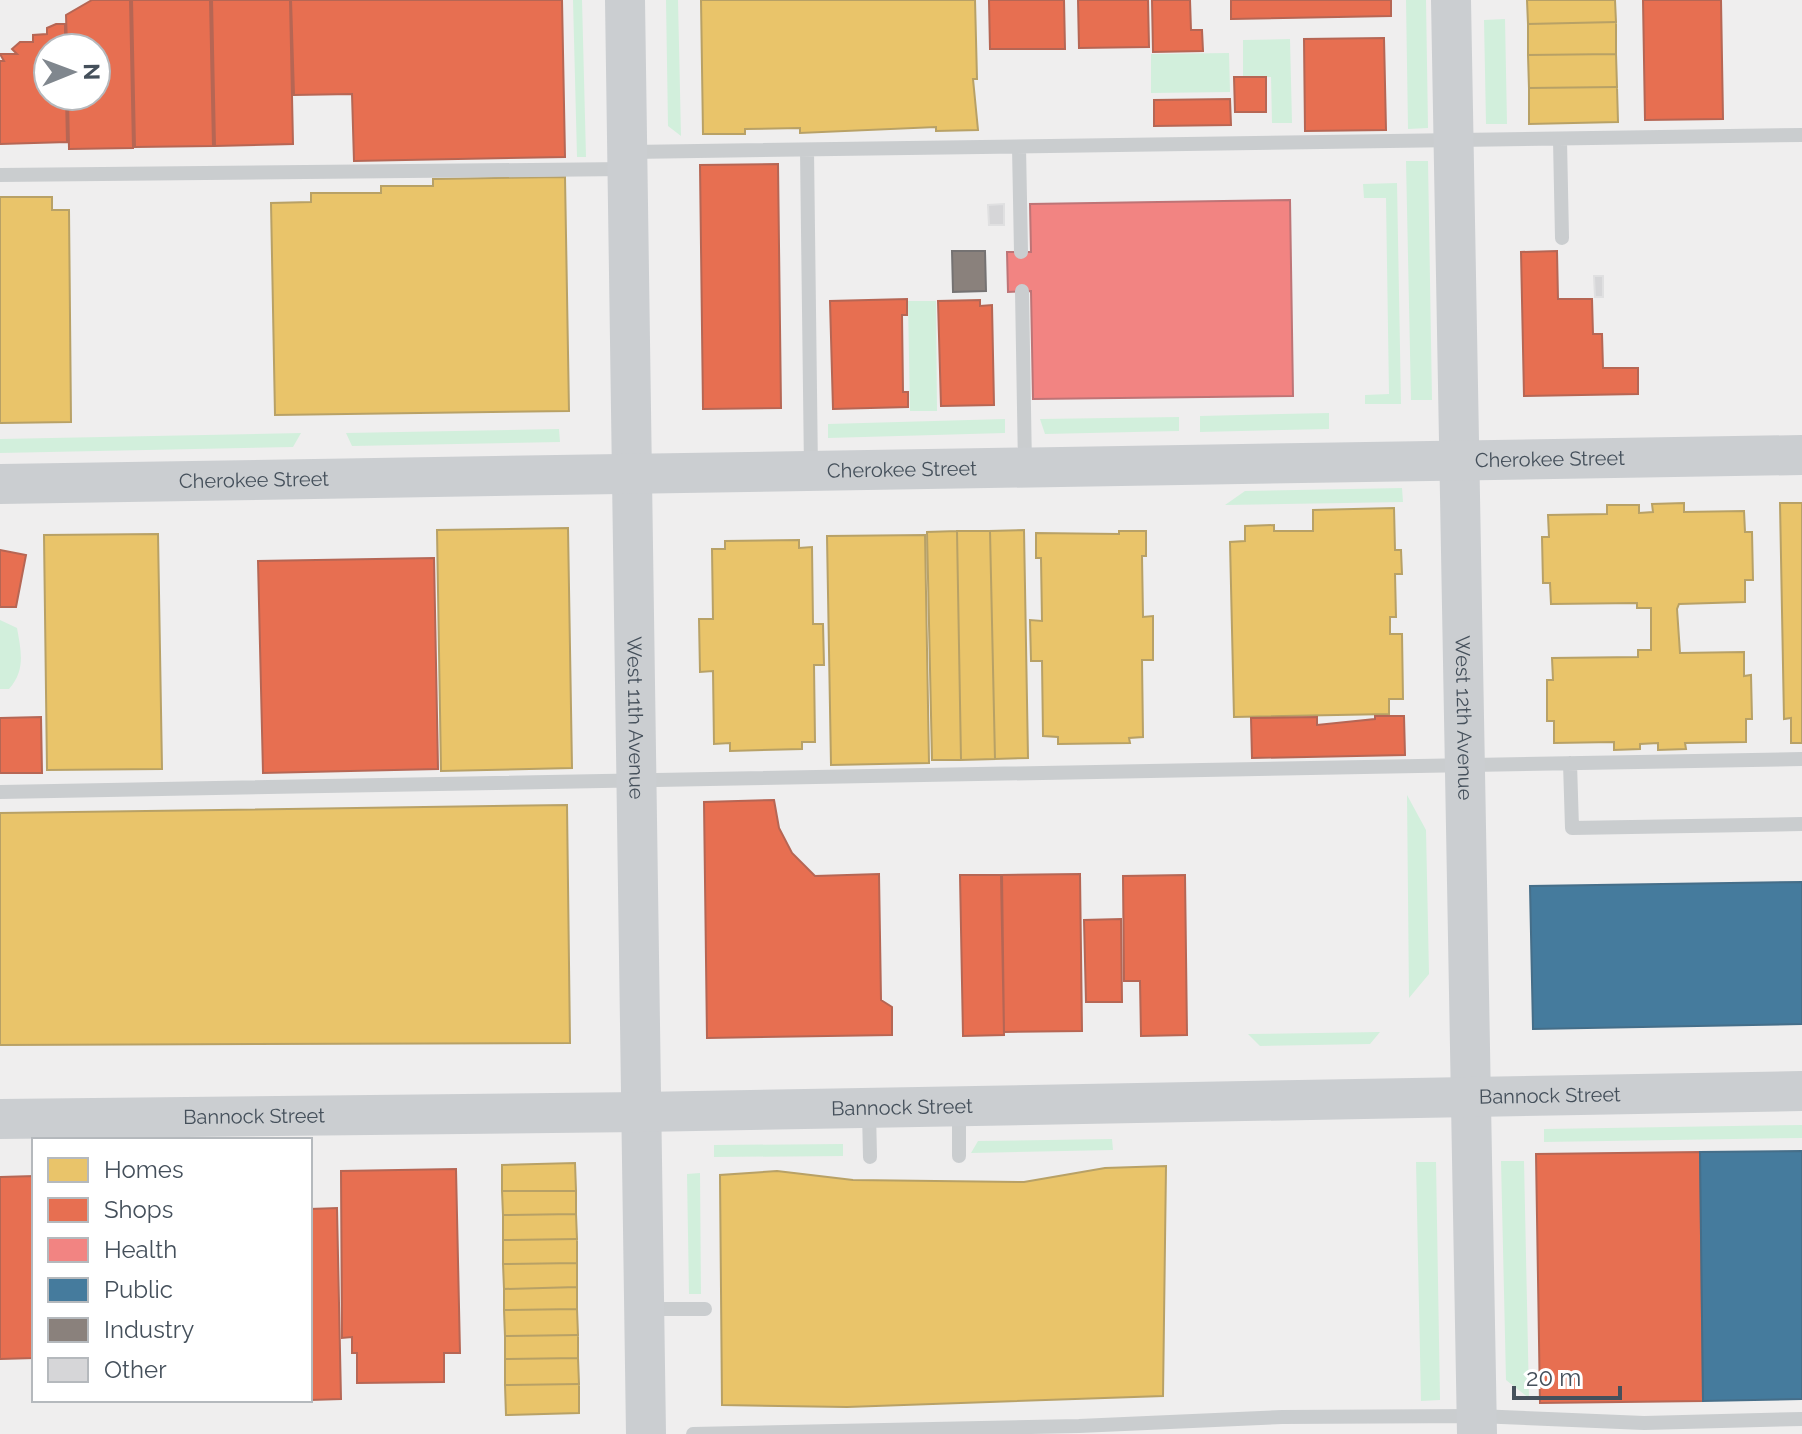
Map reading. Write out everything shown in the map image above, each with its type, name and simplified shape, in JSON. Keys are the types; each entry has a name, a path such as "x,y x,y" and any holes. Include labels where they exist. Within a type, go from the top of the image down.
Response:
{"street":[{"name":"West 11th Avenue","path":"625,0 646,1434"},
{"name":"West 12th Avenue","path":"1451,0 1477,1425"},
{"name":"Cherokee Street","path":"0,484 1802,455"},
{"name":"Bannock Street","path":"0,1119 641,1112 1802,1091"}],"lane":[{"path":"0,175 627,161 807,150 1802,135"},
{"path":"1560,140 1562,238"},
{"path":"1019,147 1021,252"},
{"path":"807,150 811,471"},
{"path":"1022,291 1025,467"},
{"path":"0,792 1802,759"},
{"path":"1570,763 1572,828 1802,824"},
{"path":"959,1106 959,1156"},
{"path":"869,1108 870,1157"},
{"path":"644,1309 705,1309"},
{"path":"693,1434 1079,1426 1282,1417 1477,1425 1802,1419"},
{"path":"1644,1423 1678,1434"}],"green space":[{"path":"573,0 582,0 586,157 577,157"},
{"path":"666,0 678,0 681,136 668,126"},
{"path":"1406,0 1426,0 1428,128 1408,129"},
{"path":"1505,19 1507,124 1486,124 1484,20"},
{"path":"1290,39 1292,123 1272,123 1271,77 1243,78 1243,40"},
{"path":"1229,53 1230,92 1151,93 1151,54"},
{"path":"1406,161 1428,161 1432,400 1411,400"},
{"path":"1397,183 1401,404 1365,404 1365,395 1389,394 1386,198 1364,198 1363,184"},
{"path":"908,301 936,301 937,411 910,411"},
{"path":"1329,413 1329,429 1200,432 1200,416"},
{"path":"1179,417 1179,431 1045,434 1040,419"},
{"path":"1005,419 1005,433 828,438 828,424"},
{"path":"559,429 560,442 352,446 346,433"},
{"path":"301,433 293,447 0,453 0,439"},
{"path":"1402,488 1403,502 1225,505 1245,491"},
{"path":"0,620 17,628 20,645 18,675 9,689 0,689"},
{"path":"1407,795 1426,830 1429,974 1409,998"},
{"path":"1380,1032 1370,1044 1260,1046 1248,1034"},
{"path":"1802,1125 1802,1138 1544,1142 1544,1129"},
{"path":"1112,1139 1113,1150 971,1153 978,1141"},
{"path":"843,1144 843,1156 714,1157 714,1145"},
{"path":"1501,1161 1524,1161 1529,1398 1506,1380"},
{"path":"1416,1162 1436,1162 1440,1400 1421,1401"},
{"path":"700,1173 701,1294 689,1294 687,1174"}],"building: Homes":[{"path":"701,0 975,0 977,79 973,79 978,130 936,131 936,127 800,133 800,128 745,129 745,134 703,134"},
{"path":"1527,0 1615,0 1616,22 1528,24"},
{"path":"1616,22 1616,54 1528,55 1528,24"},
{"path":"1616,54 1617,87 1529,88 1528,55"},
{"path":"1617,87 1618,122 1529,124 1529,88"},
{"path":"565,177 569,411 275,415 271,203 311,202 311,193 381,193 381,186 433,186 433,179"},
{"path":"0,197 52,197 52,210 69,210 71,422 0,423"},
{"path":"1684,503 1684,512 1744,511 1745,532 1752,532 1753,580 1745,580 1745,602 1679,604 1677,609 1680,653 1744,652 1744,676 1751,675 1752,719 1746,719 1746,742 1685,743 1686,749 1658,750 1658,743 1640,744 1640,749 1614,750 1614,742 1554,743 1554,721 1547,721 1547,680 1553,680 1552,658 1638,657 1638,650 1651,650 1651,608 1637,608 1637,603 1551,604 1550,583 1543,583 1542,537 1549,537 1548,515 1607,514 1607,505 1639,505 1639,513 1653,512 1652,504"},
{"path":"1780,503 1802,503 1802,743 1791,743 1791,718 1784,719"},
{"path":"1394,508 1395,550 1401,550 1402,574 1395,574 1396,617 1390,617 1390,634 1402,634 1403,699 1389,699 1389,714 1234,717 1230,542 1245,541 1245,526 1274,525 1274,531 1313,531 1313,510"},
{"path":"568,528 572,768 441,771 437,530"},
{"path":"1024,530 1028,758 995,759 990,531"},
{"path":"957,531 990,531 995,759 961,760"},
{"path":"957,531 961,760 932,760 927,532"},
{"path":"1119,531 1146,531 1146,556 1142,556 1143,617 1153,616 1153,660 1142,660 1143,737 1129,738 1130,743 1058,744 1058,737 1043,736 1042,661 1031,661 1030,620 1042,621 1041,558 1036,558 1036,533 1119,534"},
{"path":"158,534 162,769 47,770 44,535"},
{"path":"925,535 929,763 831,765 827,536"},
{"path":"799,540 799,548 812,547 813,624 823,624 824,665 814,665 815,742 802,742 802,749 730,751 730,743 714,744 713,671 700,672 699,619 713,619 712,549 725,549 725,541"},
{"path":"567,805 570,1043 0,1045 0,813"},
{"path":"575,1163 576,1191 502,1191 502,1165"},
{"path":"1166,1166 1163,1396 847,1407 722,1405 720,1175 777,1171 853,1180 1024,1182 1105,1168"},
{"path":"502,1191 576,1191 576,1214 503,1215"},
{"path":"576,1214 577,1239 503,1240 503,1215"},
{"path":"577,1239 577,1263 503,1264 503,1240"},
{"path":"577,1263 577,1287 504,1289 503,1264"},
{"path":"577,1287 577,1309 504,1310 504,1289"},
{"path":"577,1309 578,1335 505,1336 504,1310"},
{"path":"578,1335 578,1358 505,1359 505,1336"},
{"path":"578,1358 579,1384 505,1385 505,1359"},
{"path":"579,1384 579,1413 506,1415 505,1385"}],"building: Shops":[{"path":"92,0 130,0 133,148 69,149 68,112 112,112 112,32 67,32 66,15"},
{"path":"132,0 210,0 213,146 135,147"},
{"path":"212,0 290,0 293,144 215,146"},
{"path":"291,0 562,0 565,157 354,161 352,94 294,95"},
{"path":"989,0 1064,0 1065,49 990,49"},
{"path":"1078,0 1148,0 1149,47 1079,48"},
{"path":"1152,0 1190,0 1191,30 1202,30 1203,51 1153,52"},
{"path":"1231,0 1391,0 1391,16 1231,19"},
{"path":"1643,0 1721,0 1723,119 1645,120"},
{"path":"65,24 65,32 47,32 47,28"},
{"path":"1384,38 1386,130 1305,131 1304,39"},
{"path":"20,42 32,42 32,112 66,112 67,142 0,144 0,61 4,61 0,54 17,54 12,49"},
{"path":"1234,77 1266,77 1266,112 1235,112"},
{"path":"1230,99 1231,125 1154,126 1154,100"},
{"path":"778,164 781,408 703,409 700,165"},
{"path":"1557,251 1558,299 1592,299 1593,334 1602,334 1603,368 1638,368 1638,394 1524,396 1521,252"},
{"path":"907,299 907,315 902,315 903,392 908,392 908,407 833,409 830,301"},
{"path":"980,300 980,306 992,305 994,405 941,406 938,301"},
{"path":"0,550 26,555 16,607 0,607"},
{"path":"434,558 438,769 263,773 258,561"},
{"path":"1375,716 1404,716 1405,755 1252,758 1251,718 1317,717 1317,725 1375,719"},
{"path":"41,717 42,773 0,773 0,718"},
{"path":"774,800 779,828 792,853 815,876 879,874 881,1000 892,1007 892,1035 707,1038 704,802"},
{"path":"1080,874 1082,1031 1004,1032 1002,875"},
{"path":"960,875 1001,875 1004,1035 963,1036"},
{"path":"1185,875 1187,1035 1141,1036 1140,981 1124,981 1123,876"},
{"path":"1121,919 1122,1002 1086,1002 1084,920"},
{"path":"1700,1152 1703,1401 1540,1403 1536,1154"},
{"path":"456,1169 460,1353 444,1353 444,1382 357,1383 357,1353 352,1353 352,1337 342,1338 341,1171"},
{"path":"32,1176 32,1358 0,1359 0,1177"},
{"path":"337,1208 341,1399 312,1400 312,1209"}],"building: Health":[{"path":"1290,200 1293,396 1033,399 1031,291 1008,292 1007,252 1031,252 1030,204"}],"building: Public":[{"path":"1802,882 1802,1024 1533,1029 1530,886"},
{"path":"1802,1151 1802,1399 1703,1401 1700,1152"}],"building: Industry":[{"path":"952,251 985,251 986,291 953,292"}],"building: Other":[{"path":"1004,204 1004,225 989,225 988,205"},
{"path":"1594,276 1603,276 1603,297 1595,297"}]}
